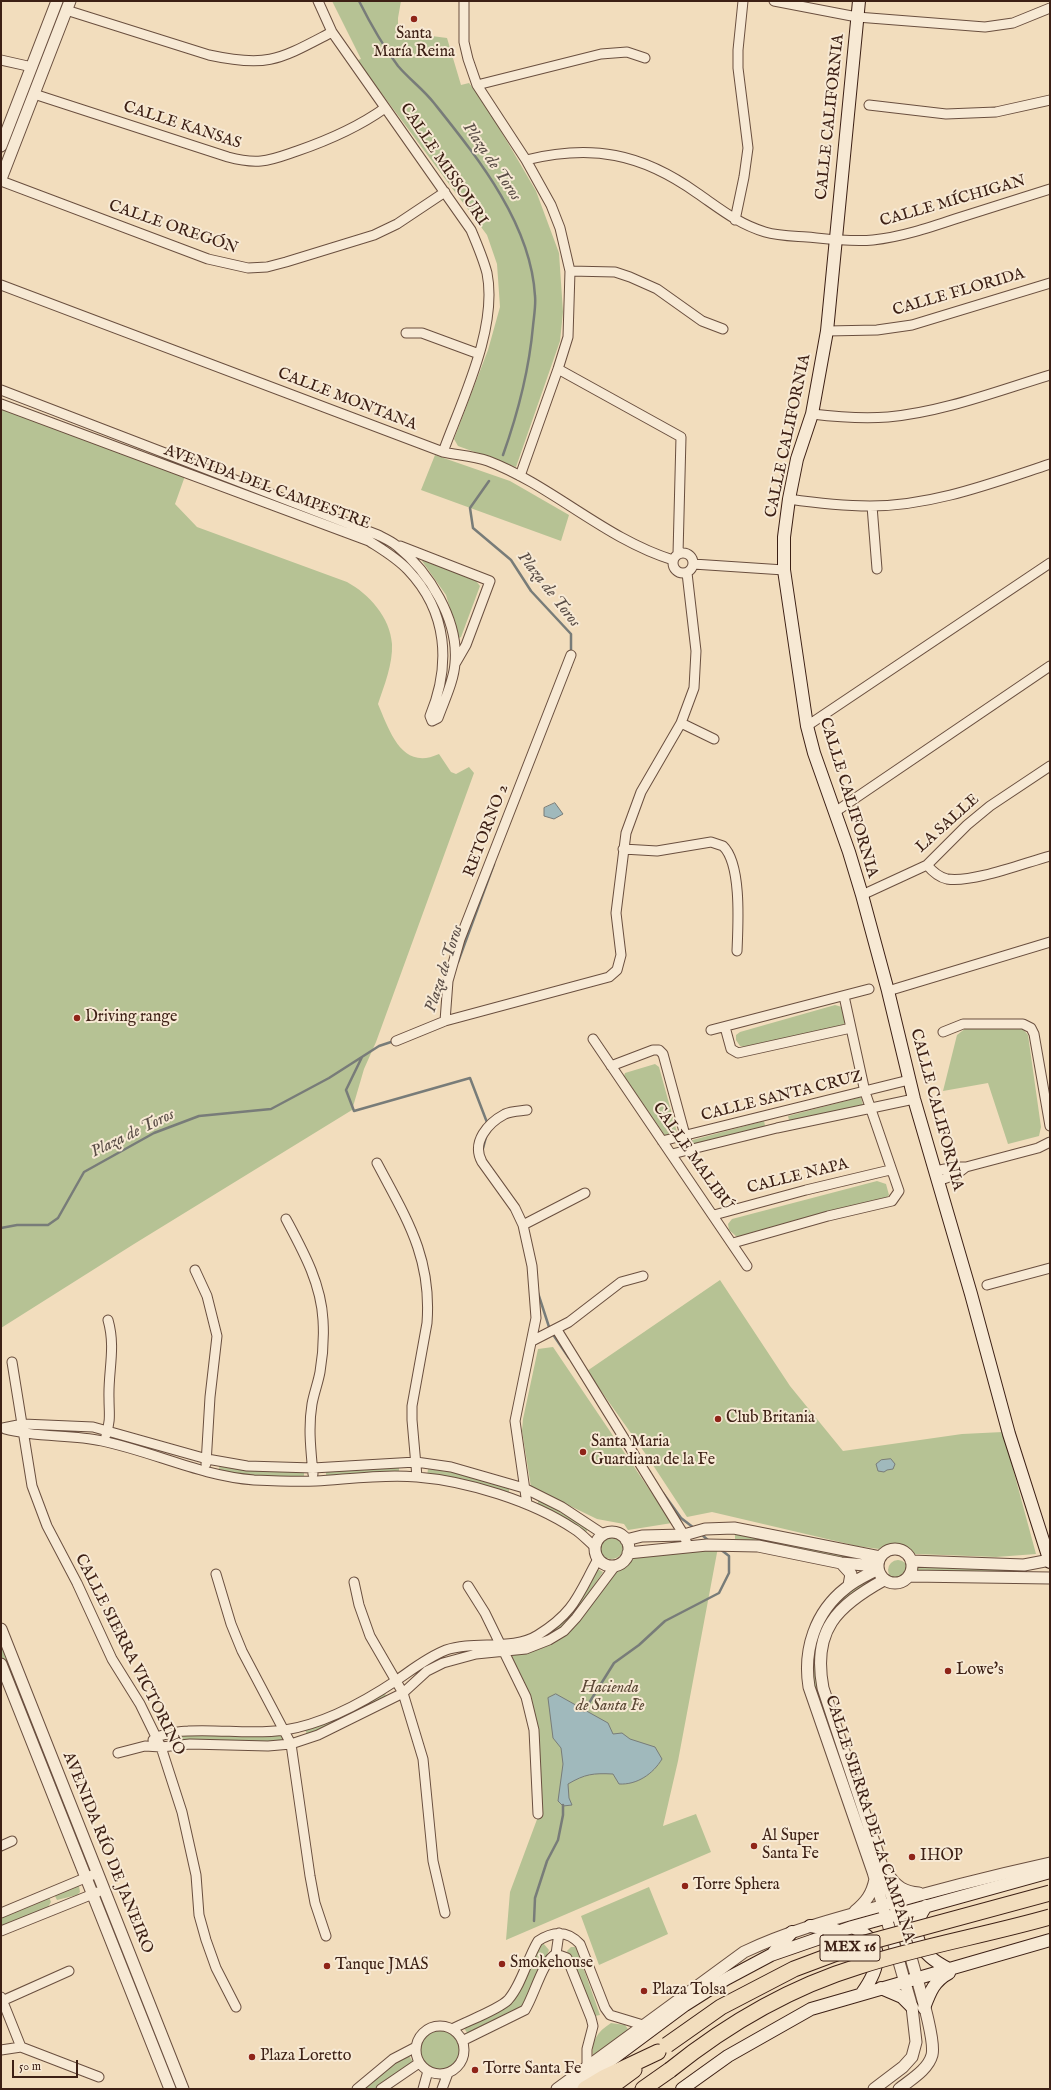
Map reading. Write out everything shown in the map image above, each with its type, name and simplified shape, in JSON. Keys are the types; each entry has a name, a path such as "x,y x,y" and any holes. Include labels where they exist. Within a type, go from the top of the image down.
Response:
{"highway":[{"name":"MEX 16","path":"608,2089 662,2048 721,2007 794,1969 858,1946 1050,1893"},
{"name":"MEX 16","path":"643,2089 698,2046 732,2024 795,1992 823,1980 859,1966 1050,1917"},
{"path":"585,2089 662,2048"},
{"path":"650,2089 665,2072"}],"main road":[{"name":"CALLE CALIFORNIA","path":"859,1 834,240 827,331 812,414 797,459 789,499 784,537 784,570 807,726 822,779 835,812 862,895 888,991 914,1099 1009,1434 1050,1561"},
{"path":"572,2089 685,2005 726,1979 771,1955 847,1929 1050,1872"},
{"path":"926,1906 918,1922 918,1939 926,1954 932,1960 949,1969"},
{"path":"810,1926 847,1929 868,1937 877,1955 875,1974 862,1993"},
{"path":"771,1955 792,1932"},
{"path":"682,2089 728,2056 811,2009 862,1993 1050,1940"},
{"path":"1007,1953 1035,1952 1050,1948"},
{"path":"924,2008 930,1992 936,1982 965,1964"},
{"path":"881,1988 902,1997 912,2007"}],"street":[{"path":"1,146 57,1"},
{"name":"CALLE MISSOURI","path":"318,1 332,32 471,230 482,254 487,274 489,302 488,322 479,354 443,452"},
{"path":"464,1 464,42 477,85 526,160 551,204 560,228 570,271 568,337 558,370 520,476"},
{"path":"735,220 748,148 738,68 738,50 743,1"},
{"path":"774,1 857,17 985,27 1013,23 1050,8 1046,1"},
{"path":"1,180 68,5 209,55 239,60 272,61 285,57 332,32"},
{"path":"477,85 601,54 627,52 645,58"},
{"path":"1,60 32,67"},
{"name":"CALLE KANSAS","path":"34,94 220,155 245,161 262,161 277,158 320,144 343,134 385,108"},
{"path":"869,105 946,114 996,112 1050,100"},
{"name":"CALLE MÍCHIGAN","path":"526,160 551,154 577,151 608,153 652,166 676,179 735,220 766,232 834,240 872,240 916,232 1050,189"},
{"name":"CALLE OREGÓN","path":"1,180 208,259 248,268 267,267 374,235 397,224 445,192"},
{"path":"570,271 615,272 630,277 657,289 702,321 723,329"},
{"name":"CALLE FLORIDA","path":"827,331 877,330 912,325 1050,283"},
{"name":"CALLE MONTANA","path":"1,286 443,452 486,461 520,476 628,542 654,554 676,557"},
{"path":"406,333 422,333 479,354"},
{"path":"558,370 680,437 676,557 673,567 677,572 687,573 691,570 693,564 689,555 676,557"},
{"path":"812,414 844,418 880,417 927,411 1050,375"},
{"name":"AVENIDA DEL CAMPESTRE","path":"1,390 242,484 378,535 396,545 490,581 466,645 455,664 438,718 432,721 430,716 442,677 443,642 428,588 390,554 369,541 1,404"},
{"path":"84,436 89,425"},
{"path":"789,499 829,505 872,506 918,502 962,492 1050,464"},
{"path":"238,493 242,484"},
{"path":"872,506 877,569"},
{"name":"AVENIDA DEL CAMPESTRE","path":"396,545 415,564 449,622 456,650 455,664 442,677"},
{"path":"807,726 1050,563"},
{"path":"693,564 784,570"},
{"path":"396,1042 445,1021 609,977 613,974 620,963 621,955 616,913 623,849 630,818 641,792 681,723 690,701 696,672 696,651 687,573"},
{"name":"RETORNO 2","path":"445,1021 448,981 460,939 571,655"},
{"path":"835,812 1050,666"},
{"path":"681,723 714,740"},
{"name":"LA SALLE","path":"862,895 927,865 967,824 984,810 1050,766"},
{"path":"623,849 657,851 711,842 724,846 732,864 737,891 737,952"},
{"path":"927,865 938,875 956,879 978,876 1050,856"},
{"path":"888,991 1050,942"},
{"path":"711,1030 869,990"},
{"path":"733,1243 828,1216 892,1201 899,1191 890,1170 865,1092 844,996"},
{"path":"943,1032 963,1024 1023,1024 1031,1028 1034,1034 1050,1126"},
{"path":"726,1027 731,1049 738,1053 851,1028"},
{"name":"CALLE MALIBÚ","path":"593,1039 733,1243 747,1266"},
{"name":"CALLE MALIBÚ","path":"611,1066 652,1050 659,1050 663,1054 689,1150"},
{"name":"CALLE SANTA CRUZ","path":"662,1141 909,1080"},
{"name":"CALLE SANTA CRUZ","path":"672,1154 777,1128 870,1107 914,1099"},
{"path":"527,1110 506,1113 493,1122 483,1133 478,1149 478,1155 482,1162 515,1208 523,1225 532,1266 536,1299 536,1318 532,1341 520,1387 514,1422 527,1504"},
{"path":"774,1113 777,1128"},
{"path":"936,1176 957,1174 966,1168 1038,1148 1050,1142"},
{"path":"377,1163 412,1230 425,1271 428,1308 427,1323 415,1388 412,1420 417,1477"},
{"name":"CALLE NAPA","path":"714,1215 806,1190 890,1170"},
{"path":"523,1225 585,1193"},
{"path":"286,1219 314,1274 323,1320 323,1347 320,1372 312,1404 310,1421 314,1481"},
{"path":"987,1284 1050,1268"},
{"path":"195,1270 207,1296 217,1336 210,1397 206,1472"},
{"path":"532,1341 557,1330 570,1322 620,1282 642,1276"},
{"path":"104,1441 110,1421 109,1398 113,1336 108,1320"},
{"path":"557,1330 684,1535 688,1547"},
{"name":"CALLE SIERRA VICTORINO","path":"12,1362 32,1486 38,1505 77,1583 112,1660 140,1704 161,1747 182,1812 196,1875 199,1915 206,1940 216,1968 236,2007"},
{"path":"2,1428 23,1424 93,1427 207,1459 247,1466 313,1468 416,1462 451,1467 524,1488 562,1507 603,1534"},
{"path":"2,1428 24,1434 104,1441 206,1472 254,1480 314,1481 417,1477 452,1482 500,1494 527,1504 575,1529 595,1547"},
{"path":"720,1528 720,1545"},
{"path":"626,1540 642,1536 684,1535 720,1528 734,1528 878,1564"},
{"path":"616,1532 626,1540 628,1553 622,1563 615,1566 606,1565 598,1559 595,1547 597,1539 603,1534 616,1532"},
{"path":"628,1553 720,1545 758,1546 841,1563 878,1564"},
{"path":"878,1564 889,1550 900,1550 905,1552 912,1561 910,1576"},
{"path":"118,1753 146,1746 161,1747 190,1744 255,1747 291,1744 318,1735 403,1692 427,1671 443,1663 526,1641 557,1622 581,1595 598,1559"},
{"path":"912,1561 1024,1565 1050,1561"},
{"path":"841,1563 851,1574 849,1585"},
{"path":"878,1564 884,1580 895,1584 901,1583 910,1576 1050,1578"},
{"name":"CALLE SIERRA DE LA CAMPANA","path":"874,2089 903,2067 912,2057 916,2042 912,2007 875,1879 820,1720 808,1680 807,1667 811,1638 824,1611 833,1599 849,1585 878,1564"},
{"path":"146,1746 156,1737 188,1731 241,1733 285,1730 311,1725 337,1713 397,1680 430,1658 447,1650 501,1647 526,1649 549,1640 564,1631 576,1618 615,1566"},
{"path":"216,1574 231,1624 242,1651 256,1681 285,1730 291,1744 315,1904 326,1936"},
{"name":"CALLE SIERRA DE LA CAMPANA","path":"884,1580 862,1592 847,1603 835,1616 826,1635 821,1651 820,1671 832,1715 884,1867 917,1978 931,2037 932,2054 925,2067 899,2089"},
{"path":"354,1582 359,1605 370,1636 403,1692 423,1759 433,1861 445,1913"},
{"path":"468,1586 485,1613 526,1697 534,1730 538,1814"},
{"name":"AVENIDA RÍO DE JANEIRO","path":"1,1629 183,2089"},
{"name":"AVENIDA RÍO DE JANEIRO","path":"1,1664 170,2089"},
{"path":"820,1720 832,1715"},
{"path":"860,1837 872,1832"},
{"path":"1,1846 12,1841"},
{"path":"557,2089 744,1952 810,1926 990,1876 1050,1863"},
{"path":"884,1867 891,1879 906,1892 924,1894"},
{"path":"1,1913 97,1873"},
{"path":"852,1914 868,1899 873,1889 875,1879"},
{"path":"1,1931 104,1890"},
{"path":"51,1892 57,1909"},
{"path":"452,2029 462,2041 463,2056 460,2064 448,2073 440,2074 428,2071 419,2063 416,2048 422,2033 429,2028 437,2026 452,2029 499,2008 508,2000 538,1941 545,1936 559,1933 574,1938 580,1944 605,2008 610,2015 643,2025"},
{"path":"462,2041 525,2010 531,2001 548,1959 556,1954 559,1933"},
{"path":"556,1954 567,1958 591,2018 592,2026 587,2049 587,2067"},
{"path":"21,2047 2,1999 69,1971"},
{"path":"1,2050 21,2047 99,2078"},
{"path":"357,2089 393,2059 416,2048"},
{"path":"381,2089 419,2063"},
{"path":"423,2089 428,2071"},
{"path":"442,2089 448,2073"}],"green space":[{"path":"332,1 401,1 398,18 398,36 424,35 447,38 461,85 469,83 484,102 536,191 559,253 563,312 560,341 516,467 458,446 454,439 488,350 500,307 497,264 487,235 362,67 358,60 361,59"},
{"path":"1,408 185,476 175,504 197,527 347,582 363,593 377,607 383,616 390,634 392,644 391,659 388,675 378,704 393,737 399,746 407,753 416,757 426,758 439,754 451,772 456,774 469,767 474,773 376,1042 364,1069 352,1110 1,1328"},
{"path":"435,455 510,481 569,515 561,541 421,490"},
{"path":"423,559 473,577 480,586 461,637 459,638 446,595 422,561"},
{"path":"835,1005 842,1007 845,1023 841,1026 745,1047 740,1046 736,1040 736,1035 740,1032"},
{"path":"966,1028 1022,1028 1028,1035 1041,1127 1039,1136 1008,1144 988,1083 943,1091 957,1035"},
{"path":"655,1064 659,1067 678,1136 666,1137 624,1076 625,1073"},
{"path":"861,1097 863,1105 790,1124 788,1116"},
{"path":"764,1121 766,1130 678,1150 679,1146 685,1142"},
{"path":"877,1181 886,1184 889,1195 887,1197 737,1237 729,1230 728,1224 732,1219"},
{"name":"Club Britania","path":"720,1280 790,1386 843,1451 962,1434 1003,1432 1036,1554 996,1557 916,1554 857,1546 712,1512 687,1517 647,1456 587,1371"},
{"path":"553,1347 672,1523 628,1530 624,1524 597,1519 531,1487 522,1431 523,1419 538,1349"},
{"path":"220,1465 271,1472 304,1472 304,1478 247,1476 218,1471"},
{"path":"399,1466 399,1475 326,1478 326,1471"},
{"path":"428,1469 456,1473 509,1487 509,1494 427,1476"},
{"path":"538,1500 589,1528 586,1532 538,1506"},
{"path":"735,1531 872,1558 870,1564 773,1543 735,1539"},
{"path":"611,1533 620,1537 624,1546 620,1555 611,1559 602,1555 598,1546 602,1537"},
{"name":"Hacienda de Santa Fe","path":"719,1542 678,1761 663,1826 696,1814 711,1852 506,1940 510,1892 539,1814 535,1725 504,1652 550,1642 627,1557"},
{"path":"898,1560 905,1563 908,1570 905,1577 898,1580 891,1577 888,1570 891,1563"},
{"path":"913,1566 1015,1569 1015,1573 913,1573"},
{"path":"596,1568 603,1572 571,1620 553,1636 534,1644 551,1628"},
{"path":"870,1578 874,1578 875,1581 855,1592 842,1603 819,1641 815,1668 825,1711 821,1714 815,1695 811,1658 821,1622 848,1591"},
{"path":"1,1639 89,1864 85,1865 1,1655"},
{"path":"385,1691 386,1698 307,1735 305,1729"},
{"path":"282,1733 284,1740 264,1742 175,1743 172,1740 174,1734"},
{"path":"74,1884 79,1886 80,1892 77,1895 57,1900 54,1894"},
{"path":"649,1887 668,1934 599,1965 581,1916"},
{"path":"49,1897 51,1902 48,1907 1,1927 1,1913"},
{"path":"99,1897 102,1899 178,2089 174,2089"},
{"path":"543,1943 549,1950 529,2000 520,2012 468,2034 464,2028 503,2009 538,1947"},
{"path":"571,1947 576,1947 600,2015 595,2016 592,2012 567,1951"},
{"path":"611,2023 625,2025 630,2032 593,2057 593,2046 596,2037"},
{"path":"444,2030 451,2033 457,2039 460,2050 459,2058 451,2067 444,2070 436,2070 429,2067 421,2058 420,2046 423,2039 432,2031"},
{"path":"407,2055 413,2062 408,2066 376,2089 363,2089 397,2060"}],"water":[{"path":"555,803 563,814 554,819 544,816 544,808"},
{"path":"891,1459 895,1464 893,1469 884,1472 878,1471 876,1464 881,1460"},
{"path":"556,1694 608,1723 613,1734 622,1733 630,1739 655,1747 662,1759 644,1778 632,1783 619,1784 613,1774 594,1774 579,1778 568,1784 569,1798 572,1805 563,1806 558,1801 563,1764 561,1748 553,1738 548,1698"}],"waterway":[{"name":"Plaza de Toros","path":"359,1 377,34 398,66 434,103 484,169 513,217 524,243 531,269 535,296 535,311 526,376 518,408 503,455"},
{"name":"Plaza de Toros","path":"489,481 470,508 473,528 511,560 531,591 571,634 571,652"},
{"name":"Plaza de Toros","path":"458,962 494,864"},
{"name":"Plaza de Toros","path":"1,1228 17,1225 48,1225 58,1218 84,1172 154,1133 199,1116 271,1109 329,1078 379,1046 394,1041"},
{"path":"362,1057 346,1090 354,1111 470,1078 488,1125"},
{"path":"482,1152 486,1137"},
{"path":"538,1293 550,1330 569,1358"},
{"path":"663,1493 681,1518 694,1528"},
{"path":"701,1534 709,1541"},
{"path":"584,1711 614,1663 639,1645 665,1621 719,1593 729,1573 729,1556 720,1549"},
{"path":"534,1921 535,1898 547,1861 558,1840 563,1815 563,1805"}],"place":[{"name":"Santa María Reina","path":"414,19"},
{"name":"Driving range","path":"77,1018"},
{"name":"Club Britania","path":"718,1419"},
{"name":"Santa Maria Guardiana de la Fe","path":"583,1452"},
{"name":"Lowe's","path":"948,1671"},
{"name":"Al Super Santa Fe","path":"754,1846"},
{"name":"IHOP","path":"912,1857"},
{"name":"Torre Sphera","path":"685,1886"},
{"name":"Smokehouse","path":"502,1964"},
{"name":"Tanque JMAS","path":"327,1966"},
{"name":"Plaza Tolsa","path":"644,1991"},
{"name":"Plaza Loretto","path":"252,2057"},
{"name":"Torre Santa Fe","path":"475,2070"}]}
